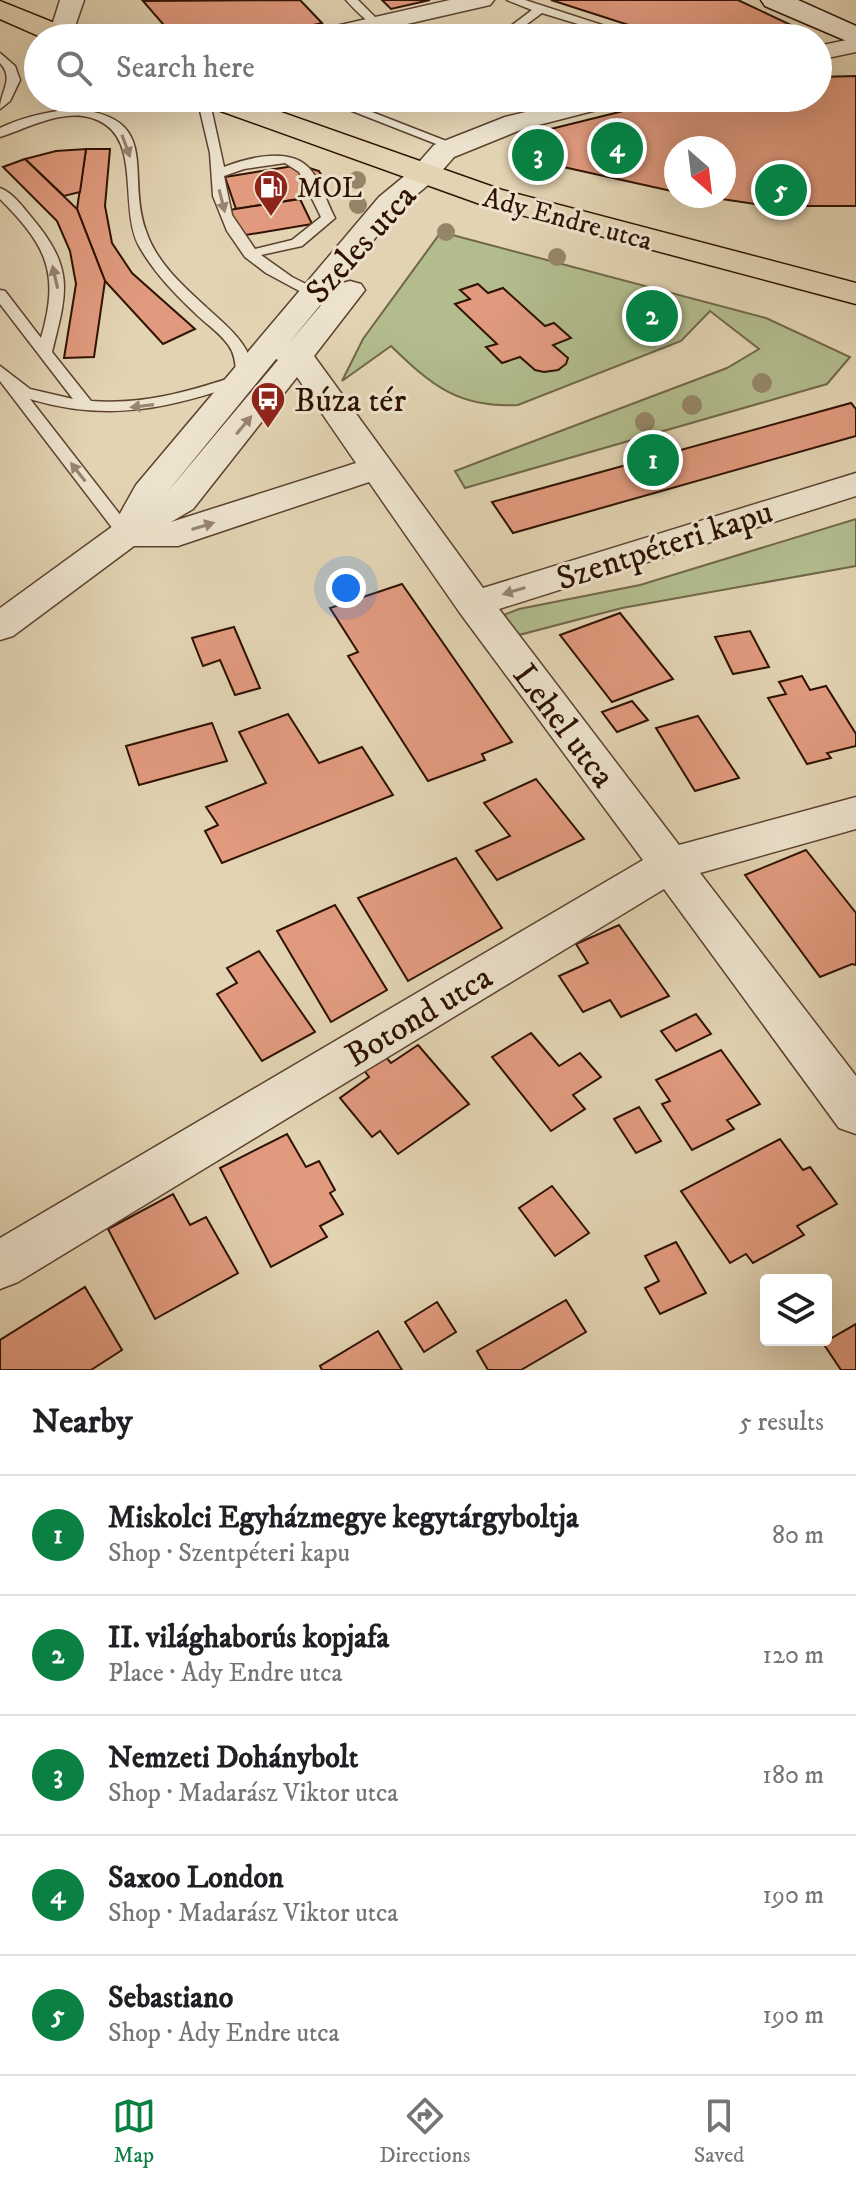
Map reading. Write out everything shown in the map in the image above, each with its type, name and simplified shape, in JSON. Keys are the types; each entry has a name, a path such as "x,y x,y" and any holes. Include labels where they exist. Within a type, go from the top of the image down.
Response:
{"main road":[{"path":"0,9 32,24"},
{"name":"Ady Endre utca","path":"250,112 491,197 856,294"},
{"path":"792,276 856,264"}],"street":[{"path":"59,24 72,0"},
{"path":"775,0 829,24"},
{"path":"376,24 470,1"},
{"path":"832,25 856,36"},
{"path":"832,50 856,45"},
{"path":"453,146 552,112"},
{"name":"Szeles utca","path":"126,534 148,493 244,378 324,309 389,203 453,146"},
{"name":"Szeles utca","path":"0,627 126,534 181,501 280,348"},
{"name":"Lehel utca","path":"280,348 415,517 473,604 856,1113"},
{"path":"126,534 178,534 377,468"},
{"name":"Szentpéteri kapu","path":"473,604 856,484"},
{"name":"Botond utca","path":"0,1265 671,864 856,813"}],"lane":[{"path":"352,0 376,24"},
{"path":"513,0 590,24"},
{"path":"520,24 540,9"},
{"path":"0,57 9,64 15,86 0,105"},
{"path":"94,112 97,117"},
{"path":"206,112 217,157 216,175 225,214 234,234 250,254 324,309"},
{"path":"362,112 453,146"},
{"path":"3,130 48,115 78,113 97,117 119,129 129,145 132,203 145,244 161,268 235,343 241,353 244,378 204,392 143,407 88,408 13,388"},
{"path":"216,175 241,165 287,159 304,170 328,218 297,243 250,254"},
{"path":"0,192 39,237 56,275 59,295 45,352"},
{"path":"0,294 88,408"},
{"path":"235,343 280,348"},
{"path":"0,371 126,534"}],"green space":[{"path":"441,232 766,318 850,357 827,384 465,488 455,471 727,368 759,349 710,311 681,341 518,405 479,403 448,392 420,373 391,346 342,381 363,339"},
{"path":"856,519 856,566 622,608 500,640 501,616 519,609 640,585"}],"building":[{"path":"300,0 322,23 163,24 143,1"},
{"path":"382,0 430,0 391,9"},
{"path":"551,0 738,0 789,24 626,24"},
{"path":"856,76 856,206 769,206 736,201 736,136 664,136 664,189 518,157 522,136 619,112 832,112 832,77"},
{"path":"86,149 110,149 105,206 112,243 132,273 195,329 163,344 105,281 77,209"},
{"path":"86,149 80,192 64,196 25,159 56,151"},
{"path":"25,159 77,209 105,281 94,357 64,358 76,284 70,251 57,221 3,167"},
{"path":"300,165 319,171 327,185 317,196 236,209 225,177"},
{"name":"MOL","path":"300,199 312,224 240,236 229,210"},
{"path":"478,284 488,293 503,288 545,326 554,323 571,338 553,345 568,358 566,364 558,370 544,372 535,370 520,357 502,363 486,347 497,344 455,304 470,299 460,290"},
{"path":"851,403 856,409 856,436 513,533 492,502"},
{"path":"402,584 512,742 482,754 485,760 428,781 348,656 358,652 330,608"},
{"path":"620,613 673,679 612,702 560,635"},
{"path":"234,627 260,688 235,695 220,660 203,666 192,638"},
{"path":"750,631 769,667 733,674 715,637"},
{"path":"802,676 810,690 826,686 856,734 856,746 827,753 831,758 807,764 768,698 786,694 779,682"},
{"path":"632,701 648,720 617,732 602,712"},
{"path":"288,714 319,763 362,747 393,795 222,863 205,831 218,825 206,807 266,783 239,732"},
{"path":"698,716 739,778 695,791 656,728"},
{"path":"212,723 227,761 139,785 126,746"},
{"path":"536,779 584,839 497,880 476,851 510,836 484,803"},
{"path":"806,850 856,913 856,965 820,977 745,875"},
{"path":"456,858 502,928 408,981 358,898"},
{"path":"335,905 387,990 331,1022 277,931"},
{"path":"619,925 669,996 621,1017 610,1000 583,1012 559,976 588,963 576,944"},
{"path":"259,951 315,1032 262,1061 217,994 237,983 227,968"},
{"path":"696,1014 711,1034 676,1051 661,1031"},
{"path":"531,1033 559,1066 580,1053 601,1077 573,1095 585,1109 551,1131 492,1057"},
{"path":"418,1045 469,1104 398,1154 380,1131 372,1137 340,1098 369,1077 363,1069 384,1055 391,1063"},
{"path":"721,1050 760,1104 727,1120 734,1129 692,1150 662,1104 670,1101 656,1080"},
{"path":"639,1107 661,1141 636,1153 614,1119"},
{"path":"287,1134 306,1167 319,1161 335,1190 330,1193 343,1214 320,1226 327,1237 271,1267 220,1168"},
{"path":"780,1139 803,1170 810,1167 837,1204 797,1226 804,1235 753,1263 746,1254 730,1263 681,1191"},
{"path":"552,1186 589,1233 555,1256 519,1208"},
{"path":"173,1194 190,1225 206,1217 238,1273 155,1319 108,1229"},
{"path":"676,1242 706,1293 660,1314 645,1288 659,1281 645,1256"},
{"path":"85,1287 122,1350 91,1370 0,1370 0,1340"},
{"path":"566,1300 586,1332 521,1370 488,1370 477,1351"},
{"path":"437,1302 456,1332 424,1352 405,1322"},
{"path":"856,1324 856,1370 841,1370 825,1346 832,1346 832,1338"},
{"path":"378,1331 402,1370 322,1370 320,1366"}],"place":[{"name":"Saxoo London","path":"617,148"},
{"name":"Nemzeti Dohánybolt","path":"538,155"},
{"name":"Sebastiano","path":"781,190"},
{"name":"MOL","path":"271,218"},
{"name":"II. világhaborús kopjafa","path":"652,316"},
{"name":"Búza tér","path":"268,430"},
{"name":"Miskolci Egyházmegye kegytárgyboltja","path":"653,460"}]}
